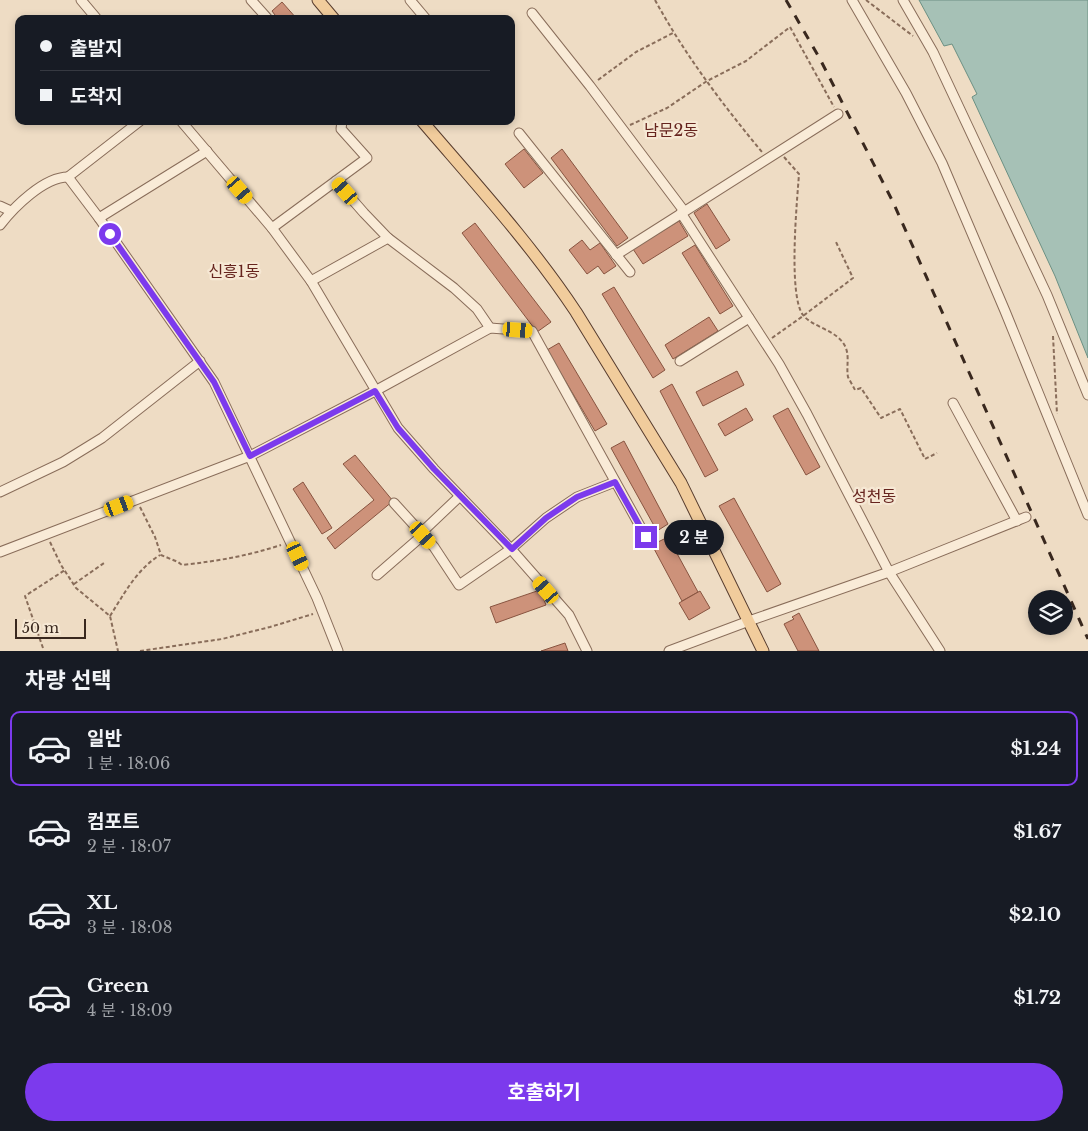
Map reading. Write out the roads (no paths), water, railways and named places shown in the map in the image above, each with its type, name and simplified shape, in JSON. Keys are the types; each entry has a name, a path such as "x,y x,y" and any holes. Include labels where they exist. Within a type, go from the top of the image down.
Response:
{"main road":[{"path":"318,0 331,15"},
{"path":"425,125 512,227 571,305 681,483 763,651"}],"street":[{"path":"81,0 94,15"},
{"path":"251,0 264,15"},
{"path":"410,0 423,15"},
{"path":"852,0 906,93 942,163 1088,515"},
{"path":"903,0 933,52 1047,295 1088,395"},
{"path":"532,13 590,86 683,212 765,342 807,414 889,572 940,651"},
{"path":"616,254 838,114"},
{"path":"0,225 11,211 34,192 57,177 68,177 135,125"},
{"path":"184,125 272,228 311,281 398,428 434,469 512,549 569,615 587,651"},
{"path":"272,228 367,158 341,129 342,125"},
{"path":"519,133 630,272"},
{"path":"99,218 207,151"},
{"path":"68,177 214,382 291,542 322,610 338,651"},
{"path":"336,181 388,238 454,288 477,309 490,328"},
{"path":"0,206 11,211"},
{"path":"311,281 388,238"},
{"path":"680,361 749,318"},
{"path":"0,552 250,456 490,328 532,332 646,537"},
{"path":"0,492 64,462 91,445 200,361"},
{"path":"953,403 1017,521"},
{"path":"394,503 434,547 459,585 512,549 546,518 577,497 615,482"},
{"path":"377,575 460,496"},
{"path":"669,651 748,621 889,572 1026,517"}],"railway":[{"path":"786,0 820,59 893,202 1088,639"}],"district":[{"name":"남문2동","path":"671,130"},
{"name":"신흥1동","path":"234,271"},
{"name":"성천동","path":"874,496"}]}
